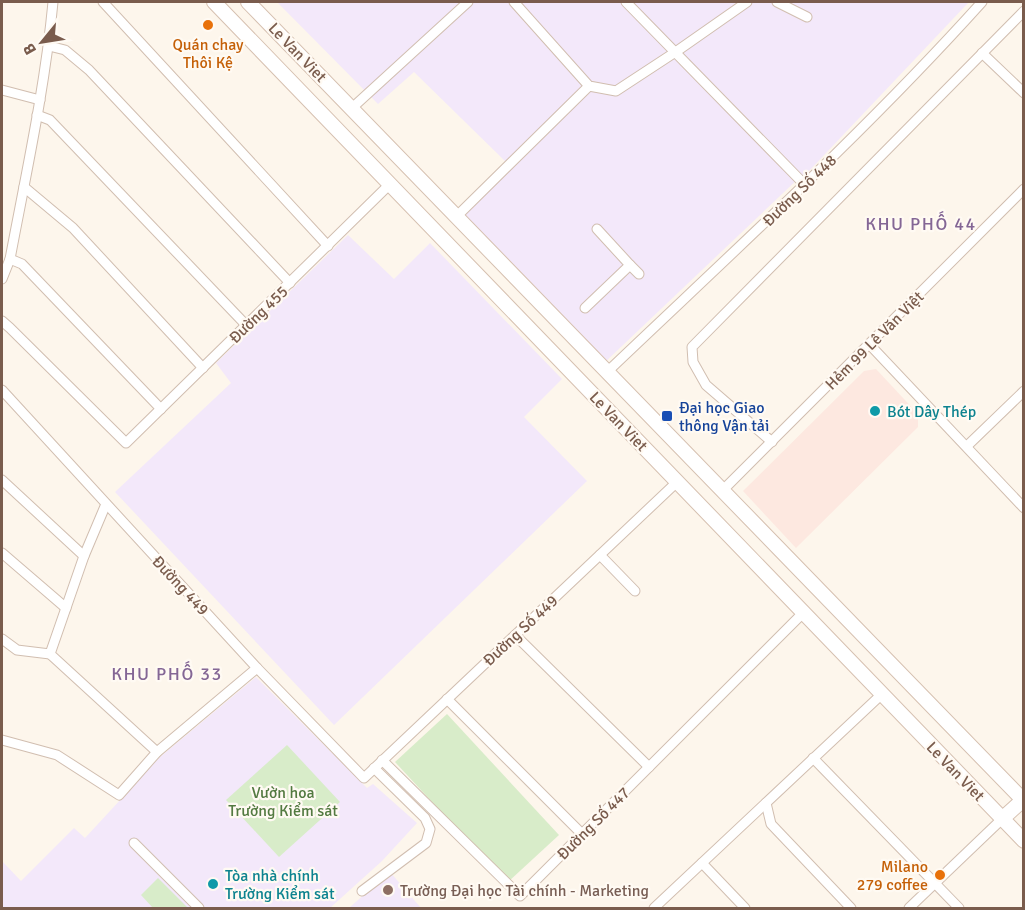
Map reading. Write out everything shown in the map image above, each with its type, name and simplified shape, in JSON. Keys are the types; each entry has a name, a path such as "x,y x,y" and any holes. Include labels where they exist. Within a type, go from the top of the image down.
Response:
{"main road":[{"name":"Le Van Viet","path":"214,2 1023,841"},
{"name":"Le Van Viet","path":"248,2 1023,800"},
{"path":"390,184 409,166"},
{"path":"588,389 608,371"},
{"path":"617,419 636,400"},
{"path":"677,482 697,463"},
{"path":"1002,819 1023,800"}],"street":[{"path":"2,279 10,260 24,188 49,46 53,2"},
{"path":"103,2 328,246"},
{"path":"352,108 468,2"},
{"path":"514,2 589,86 616,91 747,2"},
{"path":"626,2 677,51 805,185"},
{"path":"777,2 807,17"},
{"name":"Đường Số 448","path":"608,371 805,185 921,70 982,2"},
{"path":"772,442 706,385 693,362 692,347 1023,11"},
{"path":"49,46 65,50 89,70 290,283"},
{"path":"982,53 1023,93"},
{"path":"457,216 589,86"},
{"path":"2,90 40,100"},
{"path":"37,115 50,120 246,325"},
{"name":"Đường 455","path":"2,321 126,443 390,184"},
{"path":"24,188 73,228 203,368"},
{"name":"Hẻm 99 Lê Văn Việt","path":"723,490 1023,189"},
{"path":"597,229 639,274"},
{"path":"10,260 22,264 160,409"},
{"path":"585,308 630,265"},
{"path":"870,345 1023,508"},
{"name":"Đường 449","path":"2,390 257,668 364,778"},
{"path":"967,446 1023,392"},
{"path":"2,480 84,556"},
{"name":"Đường Số 449","path":"364,778 677,482"},
{"path":"50,654 84,556 106,504"},
{"path":"2,553 66,608"},
{"path":"600,555 634,591"},
{"name":"Đường Số 447","path":"382,760 520,896 803,613"},
{"path":"515,635 650,767"},
{"path":"2,639 17,650 50,654 157,752"},
{"path":"2,740 57,755 119,795 157,752 257,668"},
{"path":"654,909 882,694"},
{"path":"447,699 582,834"},
{"path":"813,758 959,909"},
{"path":"362,891 426,843 430,829 425,818 374,768"},
{"path":"766,803 771,825 851,909"},
{"path":"909,909 1002,819"},
{"path":"134,843 199,909"},
{"path":"702,863 745,909"}],"shaded area":[{"path":"277,2 969,2 809,171 801,176 602,365 457,216 508,164 414,72 378,104"},
{"path":"348,235 394,279 430,243 562,379 524,417 587,481 334,725 115,492 231,383 216,363"},
{"path":"876,369 918,414 918,427 796,548 743,491 864,371"},
{"path":"256,677 367,788 373,784 417,823 382,861 330,908 2,908 2,861 21,881 74,828 85,838 160,757"},
{"name":"Trường Đại học Tài chính - Marketing","path":"390,872 421,908 349,908"}],"green space":[{"path":"447,714 559,835 507,883 395,762"},
{"name":"Vườn hoa Trường Kiểm sát","path":"287,745 340,802 279,857 226,800"},
{"path":"158,878 188,908 153,908 141,895"}],"place":[{"name":"Quán chay Thôi Kệ","path":"208,25"},
{"name":"Bót Dây Thép","path":"875,411"},
{"name":"Đại học Giao thông Vận tải","path":"667,416"},
{"name":"Milano 279 coffee","path":"940,875"},
{"name":"Tòa nhà chính Trường Kiểm sát","path":"213,884"},
{"name":"Trường Đại học Tài chính - Marketing","path":"388,890"}],"district":[{"name":"KHU PHỐ 44","path":"921,224"},
{"name":"KHU PHỐ 33","path":"167,674"}]}
